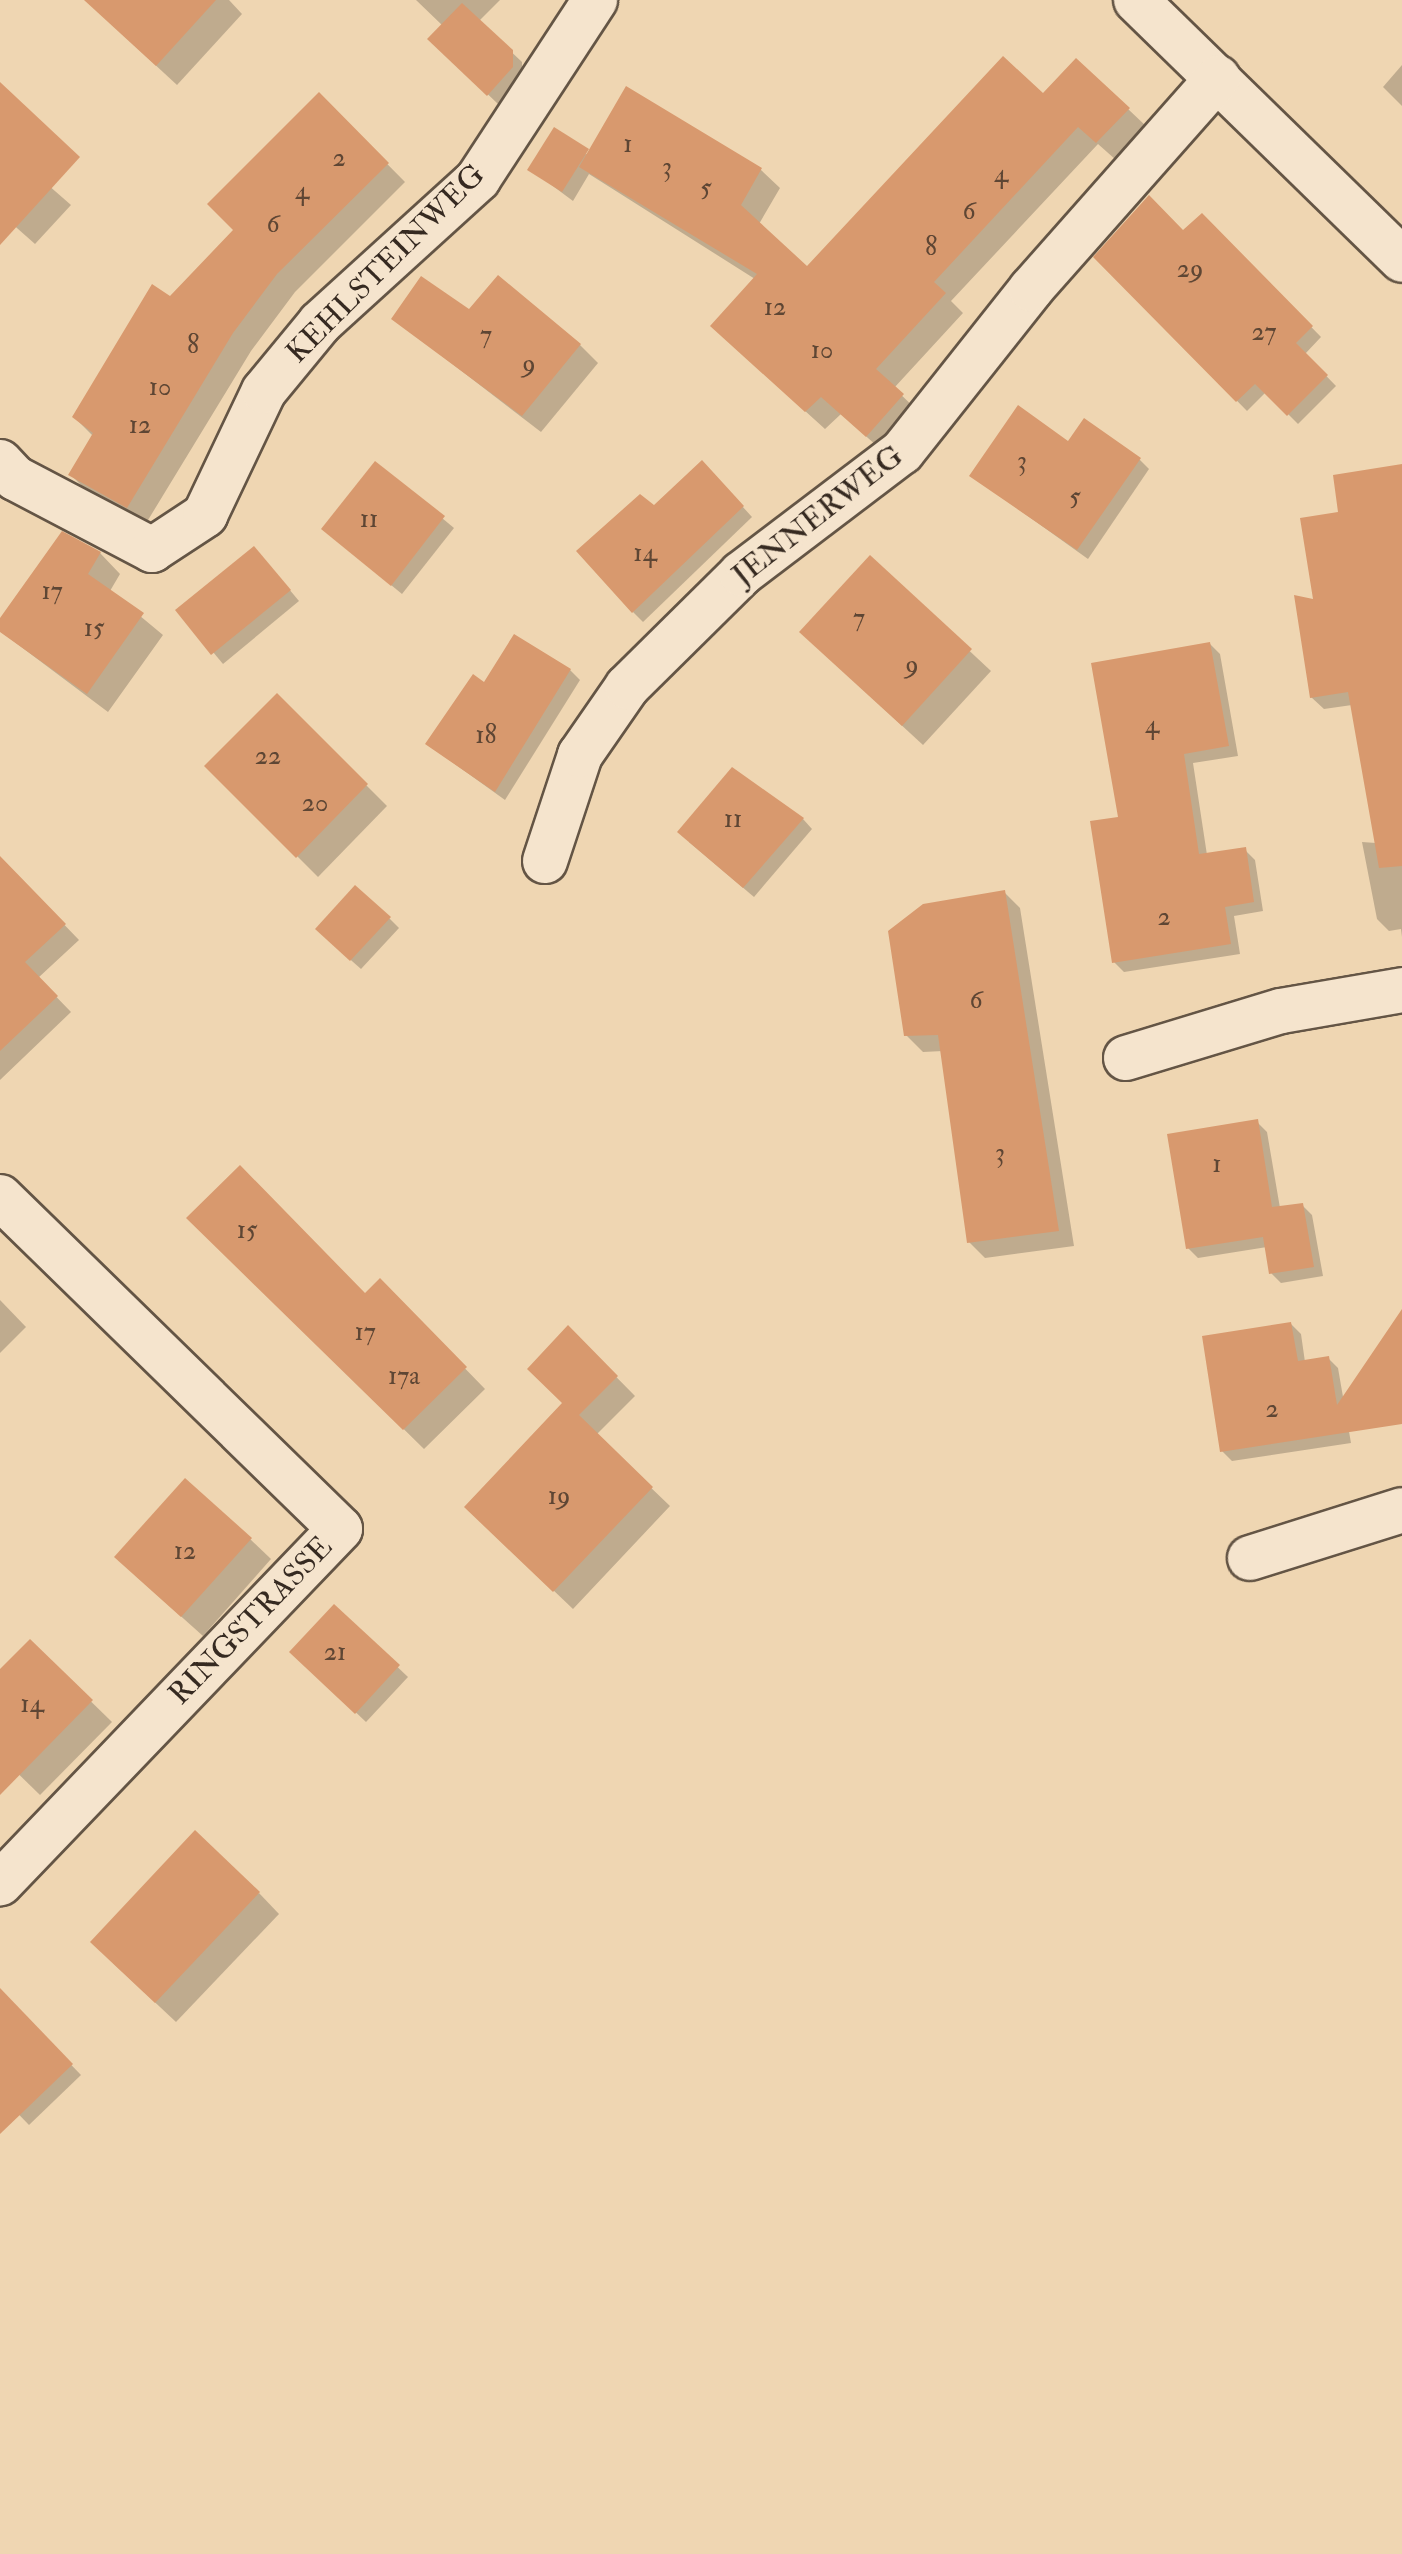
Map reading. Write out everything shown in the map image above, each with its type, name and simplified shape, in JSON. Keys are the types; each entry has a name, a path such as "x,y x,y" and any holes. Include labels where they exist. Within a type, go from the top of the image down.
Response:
{"street":[{"name":"KEHLSTEINWEG","path":"5,480 152,550 205,515 264,391 320,323 478,179 595,0"},
{"path":"1136,0 1402,260"},
{"name":"JENNERWEG","path":"545,861 580,755 627,687 741,574 902,452 1031,289 1218,78"},
{"path":"1126,1058 1281,1011 1402,990"},
{"name":"RINGSTRASSE","path":"0,1197 340,1529 0,1883"},
{"path":"1250,1558 1402,1510"}],"building":[{"path":"84,0 216,0 156,66"},
{"path":"462,3 513,50 513,67 487,96 427,39"},
{"path":"1003,56 1043,93 1076,58 1130,108 1096,143 1078,127 934,282 946,293 876,369 904,394 866,437 821,397 805,412 710,326 757,274 579,167 626,86 762,168 741,205 807,266"},
{"path":"0,82 80,157 0,245"},
{"path":"319,92 389,163 277,274 233,333 127,508 68,475 93,433 72,417 152,284 170,296 233,230 207,204"},
{"path":"554,127 589,149 562,192 527,170"},
{"path":"1149,195 1183,230 1202,213 1313,326 1296,343 1328,375 1287,416 1255,384 1236,402 1093,257"},
{"path":"498,275 581,344 522,416 391,319 421,276 469,309"},
{"path":"1018,405 1068,441 1084,418 1141,458 1077,550 969,476"},
{"path":"702,460 744,506 632,613 576,551 640,494 654,505"},
{"path":"375,461 445,516 391,586 321,529"},
{"path":"1402,464 1402,866 1379,868 1348,692 1310,698 1294,595 1313,599 1300,518 1338,512 1333,475"},
{"path":"62,531 101,552 88,574 144,613 87,694 0,632 0,618"},
{"path":"254,546 291,590 211,655 175,610"},
{"path":"870,555 972,649 902,726 799,632"},
{"path":"514,634 571,669 495,792 425,744 473,674 484,682"},
{"path":"1210,642 1229,746 1184,754 1199,854 1246,847 1254,902 1225,907 1231,944 1112,963 1090,821 1118,817 1091,663"},
{"path":"277,693 368,784 296,858 204,766"},
{"path":"732,767 804,818 743,888 677,832"},
{"path":"0,856 66,924 25,962 58,996 0,1051"},
{"path":"355,885 391,917 350,961 315,929"},
{"path":"1005,890 1059,1231 967,1243 938,1035 904,1036 888,931 923,904"},
{"path":"1258,1119 1272,1207 1303,1203 1314,1267 1269,1274 1263,1237 1186,1249 1167,1134"},
{"path":"240,1165 365,1293 380,1278 467,1367 403,1430 186,1218"},
{"path":"1402,1309 1402,1424 1220,1452 1202,1336 1291,1322 1298,1361 1329,1356 1337,1405"},
{"path":"568,1325 618,1376 579,1415 653,1487 553,1592 464,1507 562,1403 527,1369"},
{"path":"185,1478 252,1538 181,1617 114,1557"},
{"path":"334,1604 400,1665 355,1714 289,1652"},
{"path":"30,1639 93,1700 0,1795 0,1669"},
{"path":"195,1830 260,1892 155,2003 90,1942"},
{"path":"0,1988 73,2064 0,2134"}]}
